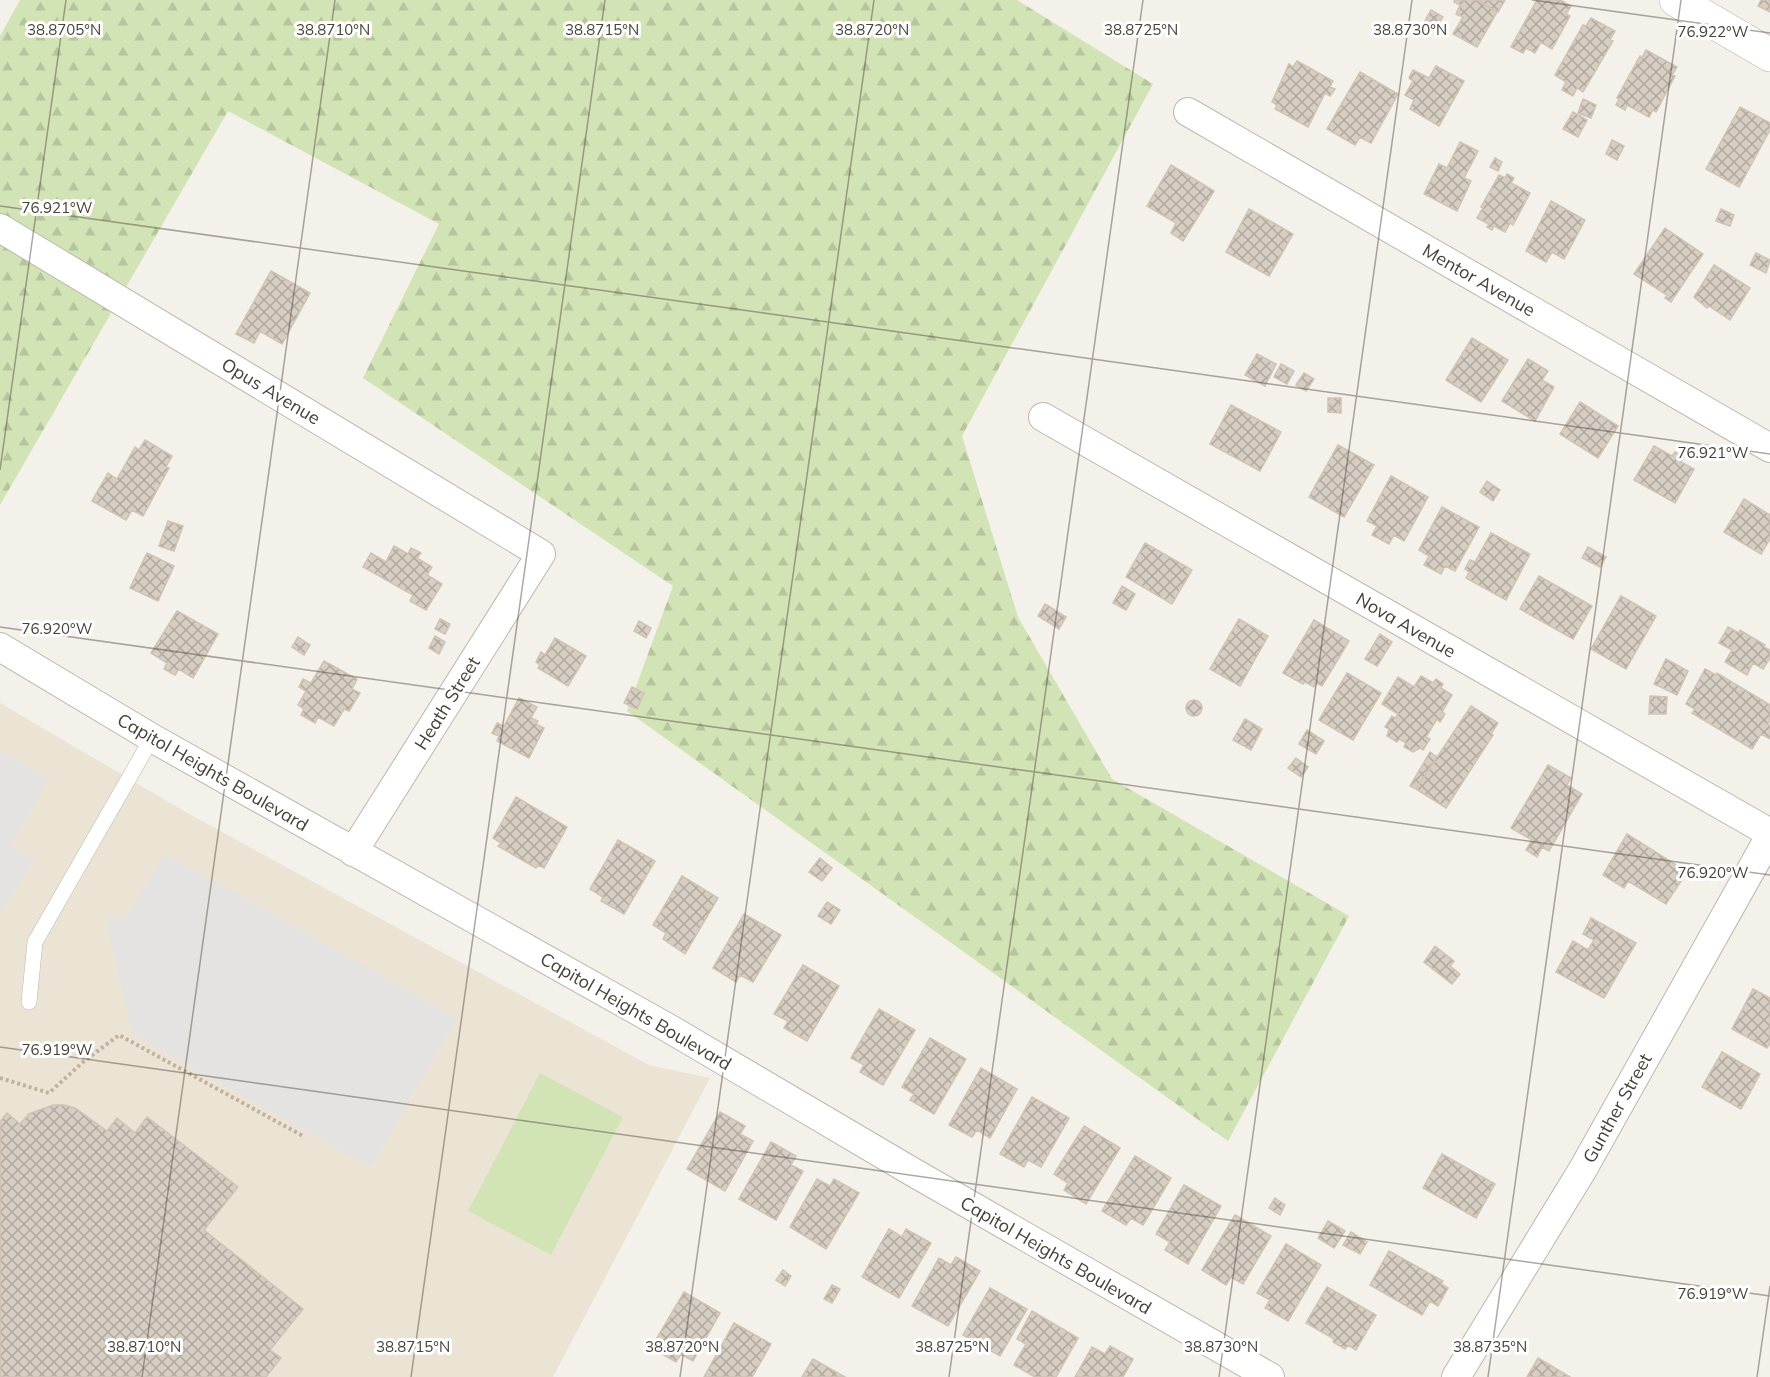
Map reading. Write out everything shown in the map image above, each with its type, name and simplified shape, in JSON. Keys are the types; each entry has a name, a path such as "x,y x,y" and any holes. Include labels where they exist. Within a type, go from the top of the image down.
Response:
{"street":[{"path":"1676,0 1770,55"},
{"name":"Mentor Avenue","path":"1188,112 1770,448"},
{"name":"Opus Avenue","path":"0,228 541,554"},
{"name":"Nova Avenue","path":"1043,417 1770,834"},
{"name":"Heath Street","path":"353,852 541,554"},
{"name":"Capitol Heights Boulevard","path":"0,648 152,738 670,1029 910,1171 1270,1377"},
{"name":"Gunther Street","path":"1456,1377 1583,1168 1770,834"}],"lane":[{"path":"29,1002 35,942 152,738"}],"path":[{"path":"0,1078 49,1093 83,1062 119,1035 303,1136"}],"shaded area":[{"path":"0,703 191,815 649,1065 710,1078 553,1377 0,1377"},
{"path":"0,752 49,778 10,847 35,858 0,913"},
{"path":"165,854 457,1018 371,1167 132,1034 106,922 128,915"}],"green space":[{"path":"20,0 1017,0 1153,84 962,436 1018,617 1112,779 1349,916 1228,1141 627,711 673,586 363,378 439,224 228,111 0,505 0,36"},
{"path":"540,1073 623,1117 551,1255 468,1211"}],"building":[{"path":"1455,0 1482,0 1480,2 1497,12 1477,47 1453,34 1463,17 1456,14 1460,5 1454,2"},
{"path":"1482,0 1505,0 1498,12 1480,2"},
{"path":"1537,0 1560,0 1571,6 1566,14 1570,16 1552,49 1541,42 1535,53 1526,48 1523,53 1511,47"},
{"path":"1761,0 1770,0 1770,12 1758,6"},
{"path":"1431,10 1443,17 1436,27 1425,21"},
{"path":"1591,18 1615,31 1610,40 1613,41 1583,92 1577,88 1573,96 1562,90 1566,82 1555,75 1583,25 1586,26"},
{"path":"1646,50 1677,67 1672,75 1675,76 1656,112 1653,110 1649,117 1627,105 1625,110 1616,105 1619,99 1617,98 1640,56 1642,58"},
{"path":"1297,61 1333,81 1330,87 1335,89 1330,96 1325,93 1308,127 1275,109 1277,105 1272,102 1289,64 1293,67"},
{"path":"1436,66 1464,81 1439,126 1410,109 1414,100 1405,95 1413,81 1409,78 1413,70 1429,78"},
{"path":"1360,72 1398,94 1371,143 1360,137 1355,145 1327,129"},
{"path":"1583,99 1596,105 1591,118 1578,113"},
{"path":"1740,107 1770,123 1770,130 1739,187 1706,169"},
{"path":"1573,112 1587,120 1578,137 1563,129"},
{"path":"1612,140 1624,146 1617,160 1606,154"},
{"path":"1460,142 1478,151 1464,178 1471,181 1457,211 1424,194 1439,164 1447,168"},
{"path":"1495,158 1502,162 1498,171 1490,167"},
{"path":"1171,165 1214,191 1183,241 1171,233 1176,223 1147,206"},
{"path":"1507,174 1514,178 1511,183 1530,193 1513,225 1510,223 1505,232 1494,226 1492,230 1487,227 1489,224 1477,218 1499,175 1505,178"},
{"path":"1551,201 1585,220 1564,259 1552,252 1546,262 1526,251"},
{"path":"1249,209 1293,234 1269,276 1226,252"},
{"path":"1721,209 1734,215 1730,226 1716,221"},
{"path":"1665,228 1703,254 1671,302 1665,298 1667,295 1634,274"},
{"path":"1756,253 1770,260 1766,273 1750,265"},
{"path":"1714,265 1750,288 1730,320 1709,306 1707,308 1694,297"},
{"path":"271,271 310,293 282,344 260,331 254,343 236,334"},
{"path":"1472,338 1508,360 1481,402 1446,380"},
{"path":"1257,354 1276,364 1265,386 1245,375"},
{"path":"1528,359 1548,371 1542,380 1554,387 1535,421 1502,401"},
{"path":"1281,364 1294,371 1287,384 1274,377"},
{"path":"1304,373 1314,379 1306,391 1296,385"},
{"path":"1328,398 1341,398 1341,413 1328,412"},
{"path":"1580,402 1618,426 1598,458 1560,434"},
{"path":"1231,405 1281,432 1260,471 1210,444"},
{"path":"145,440 172,456 166,467 169,468 143,516 132,510 126,520 92,501 108,473 117,479 135,447 139,450"},
{"path":"1338,445 1374,465 1344,517 1309,497"},
{"path":"1654,446 1672,456 1675,452 1684,457 1681,462 1694,469 1675,503 1634,480"},
{"path":"1391,476 1428,497 1404,541 1394,535 1389,544 1372,535 1377,526 1367,521"},
{"path":"1487,481 1500,490 1493,501 1480,492"},
{"path":"1744,499 1770,515 1770,539 1761,554 1724,532"},
{"path":"1442,507 1479,527 1455,571 1445,566 1441,574 1424,565 1429,556 1419,550"},
{"path":"168,521 183,526 174,551 159,546"},
{"path":"1491,533 1530,554 1506,600 1466,578 1469,572 1465,569 1470,560 1475,562"},
{"path":"1145,543 1192,570 1172,604 1126,577"},
{"path":"394,546 408,554 411,548 421,553 417,558 432,567 427,575 442,584 426,610 410,601 413,595 363,567 371,553 386,562"},
{"path":"1588,547 1606,557 1600,567 1582,558"},
{"path":"147,553 174,566 158,601 130,588"},
{"path":"1539,576 1592,606 1573,639 1520,609"},
{"path":"1122,586 1135,594 1126,610 1113,603"},
{"path":"1621,596 1656,616 1626,669 1591,649"},
{"path":"1045,604 1066,617 1059,629 1038,616"},
{"path":"177,611 218,634 193,678 179,669 175,675 164,669 167,663 151,653"},
{"path":"440,619 450,624 445,634 435,629"},
{"path":"1239,619 1268,636 1240,686 1210,669"},
{"path":"1314,620 1349,641 1322,686 1316,683 1314,687 1283,673"},
{"path":"639,621 651,628 646,638 634,631"},
{"path":"1728,627 1739,633 1740,630 1770,650 1770,658 1763,669 1753,663 1747,675 1725,662 1732,650 1719,643"},
{"path":"1380,634 1392,642 1377,666 1365,659"},
{"path":"435,636 445,642 439,654 429,648"},
{"path":"298,637 310,645 304,655 292,647"},
{"path":"555,638 586,656 568,686 538,668 540,665 536,662 541,652 545,655"},
{"path":"1666,659 1688,671 1677,695 1654,684"},
{"path":"324,661 357,679 352,689 360,693 349,711 344,709 334,726 318,717 315,723 301,715 304,709 298,705 306,691 299,687 303,679 311,683"},
{"path":"1705,669 1716,675 1717,673 1770,705 1768,724 1770,739 1761,734 1752,749 1692,713 1695,709 1686,704"},
{"path":"1347,673 1381,693 1353,740 1319,720"},
{"path":"1421,676 1433,683 1436,679 1443,684 1441,688 1452,695 1442,712 1445,714 1440,722 1437,719 1426,737 1430,739 1423,750 1420,748 1413,752 1404,747 1406,743 1399,739 1397,742 1387,736 1389,729 1385,727 1392,716 1395,718 1398,714 1382,704 1398,677 1414,687"},
{"path":"632,687 644,693 637,709 624,703"},
{"path":"1650,696 1667,697 1666,714 1649,714"},
{"path":"519,698 537,707 531,718 538,721 536,724 544,728 529,758 497,741 499,736 492,733 497,723 504,726"},
{"path":"1191,700 1197,700 1202,708 1200,714 1191,716 1186,711 1186,705"},
{"path":"1471,706 1498,723 1491,734 1493,735 1446,808 1416,789"},
{"path":"1245,719 1262,729 1251,750 1233,740"},
{"path":"1307,730 1324,741 1316,754 1299,744"},
{"path":"1430,752 1437,757 1416,789 1410,786"},
{"path":"1296,758 1308,767 1301,777 1288,768"},
{"path":"1548,765 1571,778 1567,785 1582,794 1549,851 1542,847 1537,857 1526,850 1532,840 1511,828"},
{"path":"516,797 567,827 544,868 538,865 536,868 498,846 501,843 493,838"},
{"path":"1627,834 1687,872 1666,904 1628,881 1624,888 1603,875"},
{"path":"618,840 655,861 624,914 601,901 603,897 590,889"},
{"path":"820,858 832,868 822,881 809,872"},
{"path":"682,876 718,898 685,954 663,939 666,933 653,925"},
{"path":"827,902 840,910 831,924 818,916"},
{"path":"744,914 781,935 753,982 740,975 736,982 713,968"},
{"path":"1591,918 1636,943 1604,998 1556,972 1573,941 1588,950 1594,940 1583,934"},
{"path":"1435,946 1454,961 1450,966 1460,974 1452,984 1424,962"},
{"path":"803,965 839,986 807,1041 784,1028 788,1021 774,1014"},
{"path":"1753,989 1770,998 1770,1043 1767,1048 1732,1029"},
{"path":"879,1009 915,1030 883,1085 860,1072 864,1065 851,1058"},
{"path":"930,1038 966,1059 934,1114 910,1100 914,1094 902,1087"},
{"path":"1722,1052 1760,1074 1741,1109 1702,1087"},
{"path":"981,1068 1017,1089 990,1138 977,1130 972,1137 949,1125"},
{"path":"1032,1097 1069,1118 1041,1167 1028,1160 1024,1167 1000,1154"},
{"path":"53,1105 75,1108 107,1131 117,1118 135,1133 147,1117 238,1187 204,1230 303,1309 270,1350 281,1358 266,1377 0,1377 0,1122 7,1113 20,1124 29,1114"},
{"path":"53,1105 75,1108 107,1131 117,1118 135,1133 147,1117 238,1187 204,1230 303,1309 270,1350 281,1358 266,1377 0,1377 0,1122 7,1113 20,1124 29,1114"},
{"path":"720,1112 745,1126 740,1134 753,1141 725,1191 687,1169"},
{"path":"1084,1126 1120,1148 1086,1204 1064,1190 1068,1183 1054,1174"},
{"path":"771,1142 796,1156 791,1165 803,1171 776,1220 739,1199"},
{"path":"1442,1154 1495,1184 1476,1218 1423,1188"},
{"path":"1135,1156 1171,1178 1143,1225 1131,1218 1126,1225 1102,1211"},
{"path":"817,1179 830,1186 834,1179 859,1193 826,1249 790,1227"},
{"path":"1184,1185 1221,1206 1188,1264 1165,1250 1170,1242 1156,1234"},
{"path":"1275,1198 1285,1205 1280,1215 1269,1208"},
{"path":"1235,1215 1271,1236 1243,1284 1231,1277 1226,1285 1202,1270"},
{"path":"1328,1221 1345,1231 1334,1248 1318,1238"},
{"path":"889,1229 902,1237 906,1229 931,1243 899,1298 862,1277"},
{"path":"1351,1232 1367,1242 1360,1254 1343,1245"},
{"path":"1286,1244 1321,1265 1288,1321 1265,1308 1270,1300 1257,1293"},
{"path":"1389,1251 1443,1281 1441,1284 1448,1288 1438,1306 1430,1301 1422,1315 1370,1285"},
{"path":"956,1257 980,1271 948,1326 912,1306 939,1258 951,1265"},
{"path":"783,1270 791,1276 785,1286 776,1280"},
{"path":"832,1285 840,1289 832,1303 824,1299"},
{"path":"1327,1287 1376,1315 1356,1350 1348,1345 1345,1349 1333,1342 1334,1339 1306,1323"},
{"path":"990,1288 1027,1309 1000,1356 963,1335"},
{"path":"684,1292 720,1313 693,1361 681,1354 676,1362 651,1348"},
{"path":"1032,1311 1078,1338 1056,1377 1035,1377 1014,1365 1026,1344 1017,1339"},
{"path":"734,1323 771,1344 752,1377 704,1377"},
{"path":"1110,1346 1133,1359 1123,1377 1075,1377 1092,1347 1105,1354"},
{"path":"1538,1358 1570,1377 1527,1377"},
{"path":"813,1359 845,1377 802,1377"}]}
